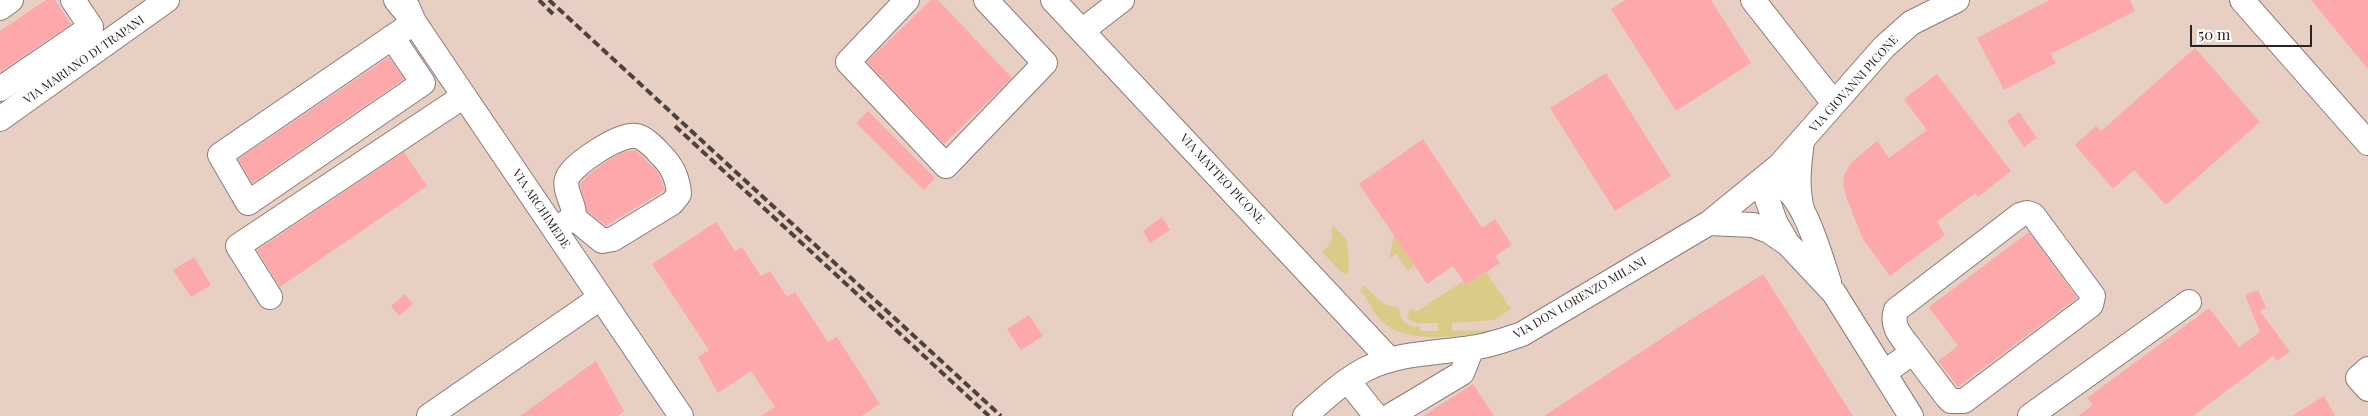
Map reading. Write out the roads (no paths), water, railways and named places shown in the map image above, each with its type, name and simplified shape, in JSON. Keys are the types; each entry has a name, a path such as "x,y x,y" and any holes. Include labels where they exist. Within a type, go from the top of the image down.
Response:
{"street":[{"path":"0,8 11,0"},
{"path":"0,89 91,27 73,0"},
{"name":"VIA MARIANO DI TRAPANI","path":"0,119 167,0"},
{"path":"392,37 423,83 248,203 220,155 392,37 414,22 396,0"},
{"name":"VIA ARCHIMEDE","path":"404,0 414,22 464,96 564,223 600,298 681,416"},
{"path":"907,0 848,62 946,166 1046,63 992,2"},
{"name":"VIA MATTEO PICONE","path":"1053,0 1390,360"},
{"path":"1083,30 1122,0"},
{"path":"1753,0 1833,102"},
{"name":"VIA GIOVANNI PICONE","path":"1760,181 1802,141 1833,102 1884,47 1911,23 1957,0"},
{"path":"2242,0 2368,143"},
{"path":"270,297 238,246 464,96"},
{"path":"636,136 645,141 666,160 678,183 679,194 672,203 613,239 602,241 564,223 574,212 566,188 569,174 606,145 622,138 636,136"},
{"path":"1802,141 1798,170 1798,193 1803,213 1834,293 1912,416"},
{"path":"1760,181 1780,185 1792,194 1803,213"},
{"path":"1760,181 1774,222 1788,244 1834,293"},
{"name":"VIA DON LORENZO MILANI","path":"1305,416 1348,380 1366,369 1390,360 1472,348 1522,334 1709,223 1760,181"},
{"path":"2027,213 2033,216 2094,296 2091,305 1964,401 1951,401 1947,398 1913,352 1895,328 1893,319 1896,310 2020,215 2027,213"},
{"path":"1709,223 1753,224 1769,231 1788,244"},
{"path":"429,416 600,298"},
{"path":"2030,416 2189,302"},
{"path":"1390,416 1462,373 1472,348"},
{"path":"1884,373 1913,352"},
{"path":"2368,369 2358,378 2368,389"},
{"path":"1348,380 1376,416"}],"railway":[{"path":"539,0 553,14"},
{"path":"549,0 1001,416"},
{"path":"675,126 989,416"}]}
